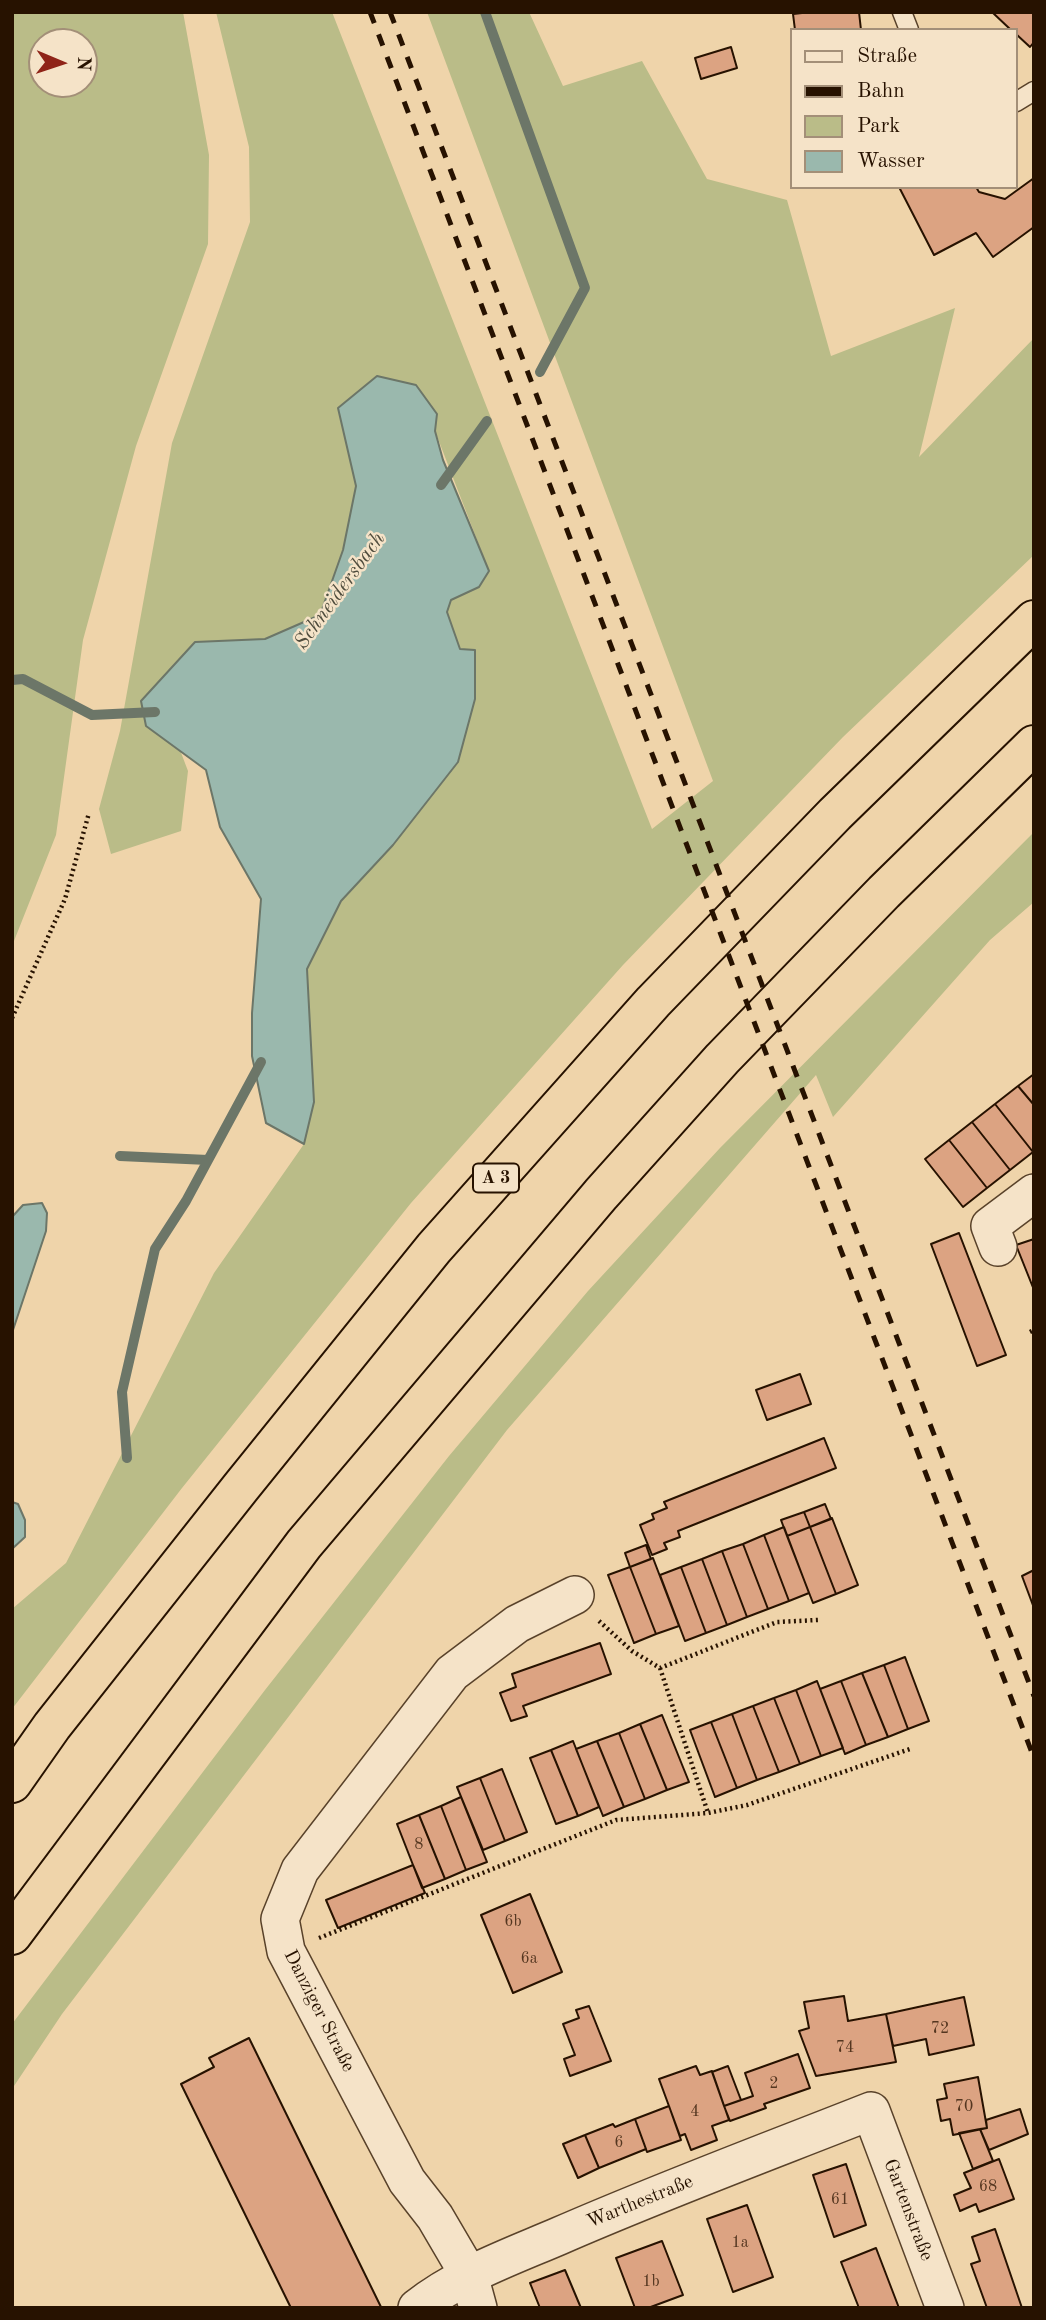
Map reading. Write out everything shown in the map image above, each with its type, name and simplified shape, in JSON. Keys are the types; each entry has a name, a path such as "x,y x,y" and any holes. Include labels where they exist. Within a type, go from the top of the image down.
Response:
{"highway":[{"name":"A 3","path":"12,1783 60,1716 232,1497 434,1248 653,1002 835,814 1034,620"},
{"path":"12,1935 304,1544 601,1194 732,1049 884,892 1034,745"}],"street":[{"path":"998,1247 990,1226 1034,1193"},
{"name":"Danziger Straße","path":"473,2291 435,2217 407,2181 286,1951 280,1919 300,1870 452,1674 517,1625 575,1595"},
{"name":"Warthestraße","path":"417,2308 432,2296 473,2291 627,2206 871,2112"},
{"name":"Gartenstraße","path":"871,2112 945,2308"}],"lane":[{"path":"1018,101 1034,92"}],"path":[{"path":"12,1018 65,899 89,813"},
{"path":"575,1595 605,1628 632,1651 660,1668 708,1813"},
{"path":"660,1668 776,1622 818,1620"},
{"path":"286,1951 616,1821 708,1813 747,1805 909,1749"}],"green space":[{"path":"12,12 183,12 209,155 208,244 136,446 83,640 56,835 12,946"},
{"path":"216,12 332,12 652,829 713,781 427,12 529,12 563,86 642,61 707,179 787,200 831,356 955,308 919,457 1034,338 1034,555 843,737 623,965 411,1203 182,1488 12,1709 12,1609 66,1563 214,1273 304,1144 314,1102 307,969 341,901 393,845 458,762 460,649 446,612 451,600 479,587 489,571 435,431 437,414 338,408 356,486 343,550 319,615 265,639 195,642 146,726 180,750 188,771 181,831 111,854 99,809 120,731 172,443 250,222 249,147"},
{"path":"1034,832 1034,902 990,940 833,1117 816,1075 507,1430 62,2014 12,2089 12,2024 265,1690 449,1456 588,1291 720,1148"}],"water":[{"path":"377,376 416,385 437,414 435,431 443,460 489,571 479,587 451,600 447,612 460,649 475,650 475,699 458,762 393,845 341,901 307,969 314,1102 304,1144 266,1123 252,1056 252,1013 261,899 220,827 206,770 146,726 141,701 195,642 265,639 320,615 343,550 356,486 338,408"},
{"path":"42,1203 47,1213 46,1231 12,1333 12,1217 23,1205"},
{"path":"12,1502 18,1504 25,1520 25,1537 12,1549"}],"building":[{"path":"859,12 861,28 795,28 793,14"},
{"path":"992,12 1034,12 1034,42 1030,47 1018,36 1018,28 1009,28"},
{"path":"731,47 737,68 701,79 695,58"},
{"path":"1034,178 1034,227 993,257 976,233 934,255 900,189 977,189 979,192 1005,199"},
{"path":"1034,1074 1034,1105 1018,1086"},
{"path":"1018,1086 1034,1105 1033,1152 995,1104"},
{"path":"995,1104 1033,1152 1010,1170 972,1122"},
{"path":"972,1122 1010,1170 987,1188 949,1140"},
{"path":"949,1140 987,1188 963,1207 925,1159"},
{"path":"959,1233 1006,1355 977,1366 931,1244"},
{"path":"1034,1239 1034,1290 1016,1245"},
{"path":"800,1374 811,1404 767,1420 756,1390"},
{"path":"824,1438 836,1468 678,1531 680,1537 664,1543 667,1549 652,1555 640,1525 654,1519 652,1514 667,1508 664,1502"},
{"path":"825,1504 831,1519 810,1527 804,1512"},
{"path":"804,1512 810,1527 787,1536 781,1520"},
{"path":"832,1518 858,1585 836,1594 810,1527"},
{"path":"784,1527 809,1593 789,1601 764,1535"},
{"path":"810,1527 836,1594 813,1603 787,1536"},
{"path":"764,1535 789,1601 768,1609 743,1544"},
{"path":"743,1544 768,1609 747,1617 722,1551"},
{"path":"646,1545 651,1559 630,1567 625,1553"},
{"path":"722,1551 747,1617 727,1625 702,1559"},
{"path":"653,1558 679,1626 656,1634 630,1567"},
{"path":"702,1559 727,1625 706,1633 681,1567"},
{"path":"630,1567 656,1634 634,1643 608,1575"},
{"path":"681,1567 706,1633 685,1641 660,1575"},
{"path":"1034,1570 1034,1608 1022,1576"},
{"path":"600,1643 611,1674 523,1706 527,1716 511,1721 500,1693 516,1687 512,1674"},
{"path":"905,1657 929,1721 908,1729 884,1665"},
{"path":"884,1665 908,1729 888,1737 862,1673"},
{"path":"862,1673 888,1737 866,1745 841,1681"},
{"path":"817,1681 843,1748 821,1756 796,1690"},
{"path":"841,1681 866,1745 845,1754 820,1689"},
{"path":"796,1690 821,1756 800,1764 774,1698"},
{"path":"774,1698 800,1764 779,1772 753,1706"},
{"path":"753,1706 779,1772 757,1780 732,1714"},
{"path":"732,1714 757,1780 737,1788 711,1722"},
{"path":"662,1715 689,1782 667,1790 640,1724"},
{"path":"711,1722 737,1788 715,1797 690,1730"},
{"path":"640,1724 667,1790 645,1799 619,1733"},
{"path":"619,1733 645,1799 624,1807 597,1741"},
{"path":"573,1741 599,1807 578,1816 551,1750"},
{"path":"597,1741 624,1807 603,1816 576,1749"},
{"path":"551,1750 578,1816 556,1824 530,1758"},
{"path":"502,1769 527,1832 505,1841 480,1778"},
{"path":"480,1778 505,1841 483,1850 457,1787"},
{"path":"461,1797 487,1862 466,1870 441,1806"},
{"path":"441,1806 466,1870 445,1879 419,1815"},
{"path":"419,1815 445,1879 422,1888 397,1824"},
{"path":"413,1865 425,1893 338,1928 326,1900"},
{"path":"530,1894 562,1972 513,1993 481,1915"},
{"path":"844,1996 848,2021 886,2014 896,2062 816,2076 799,2031 809,2028 804,2002"},
{"path":"964,1997 974,2045 929,2055 926,2039 893,2046 886,2014"},
{"path":"589,2006 611,2061 570,2076 564,2059 575,2055 563,2024 579,2018 576,2010"},
{"path":"249,2038 380,2308 291,2308 181,2084 214,2067 209,2058"},
{"path":"798,2054 810,2088 764,2104 766,2108 730,2121 724,2106 753,2096 745,2073"},
{"path":"696,2066 700,2075 712,2071 729,2120 712,2126 717,2140 691,2150 685,2134 680,2136 659,2079"},
{"path":"728,2066 741,2100 724,2106 712,2072"},
{"path":"978,2077 987,2128 953,2135 950,2119 941,2121 937,2100 947,2098 944,2084"},
{"path":"669,2106 681,2140 647,2152 635,2119"},
{"path":"1020,2109 1028,2134 989,2150 980,2129 987,2128 986,2120"},
{"path":"635,2119 646,2149 599,2168 585,2135"},
{"path":"980,2129 993,2161 973,2169 959,2133"},
{"path":"585,2135 599,2168 578,2178 563,2144"},
{"path":"999,2159 1014,2199 979,2212 976,2204 960,2211 954,2195 971,2188 964,2173"},
{"path":"846,2164 866,2225 834,2237 813,2175"},
{"path":"747,2205 773,2277 733,2292 707,2219"},
{"path":"995,2229 1022,2308 987,2308 971,2264 980,2261 972,2237"},
{"path":"662,2241 683,2295 648,2308 635,2308 616,2258"},
{"path":"876,2248 899,2308 859,2308 841,2262"},
{"path":"565,2270 581,2308 540,2308 530,2283"}],"waterway":[{"name":"Schneidersbach","path":"485,12 585,288 540,372"},
{"name":"Schneidersbach","path":"441,485 487,421"},
{"name":"Schneidersbach","path":"12,680 23,679 92,715 155,712"},
{"path":"127,1458 122,1392 155,1249 186,1201 261,1062"},
{"path":"120,1156 208,1160"}],"railway":[{"path":"370,12 1034,1758"},
{"path":"390,12 1034,1696"}]}
